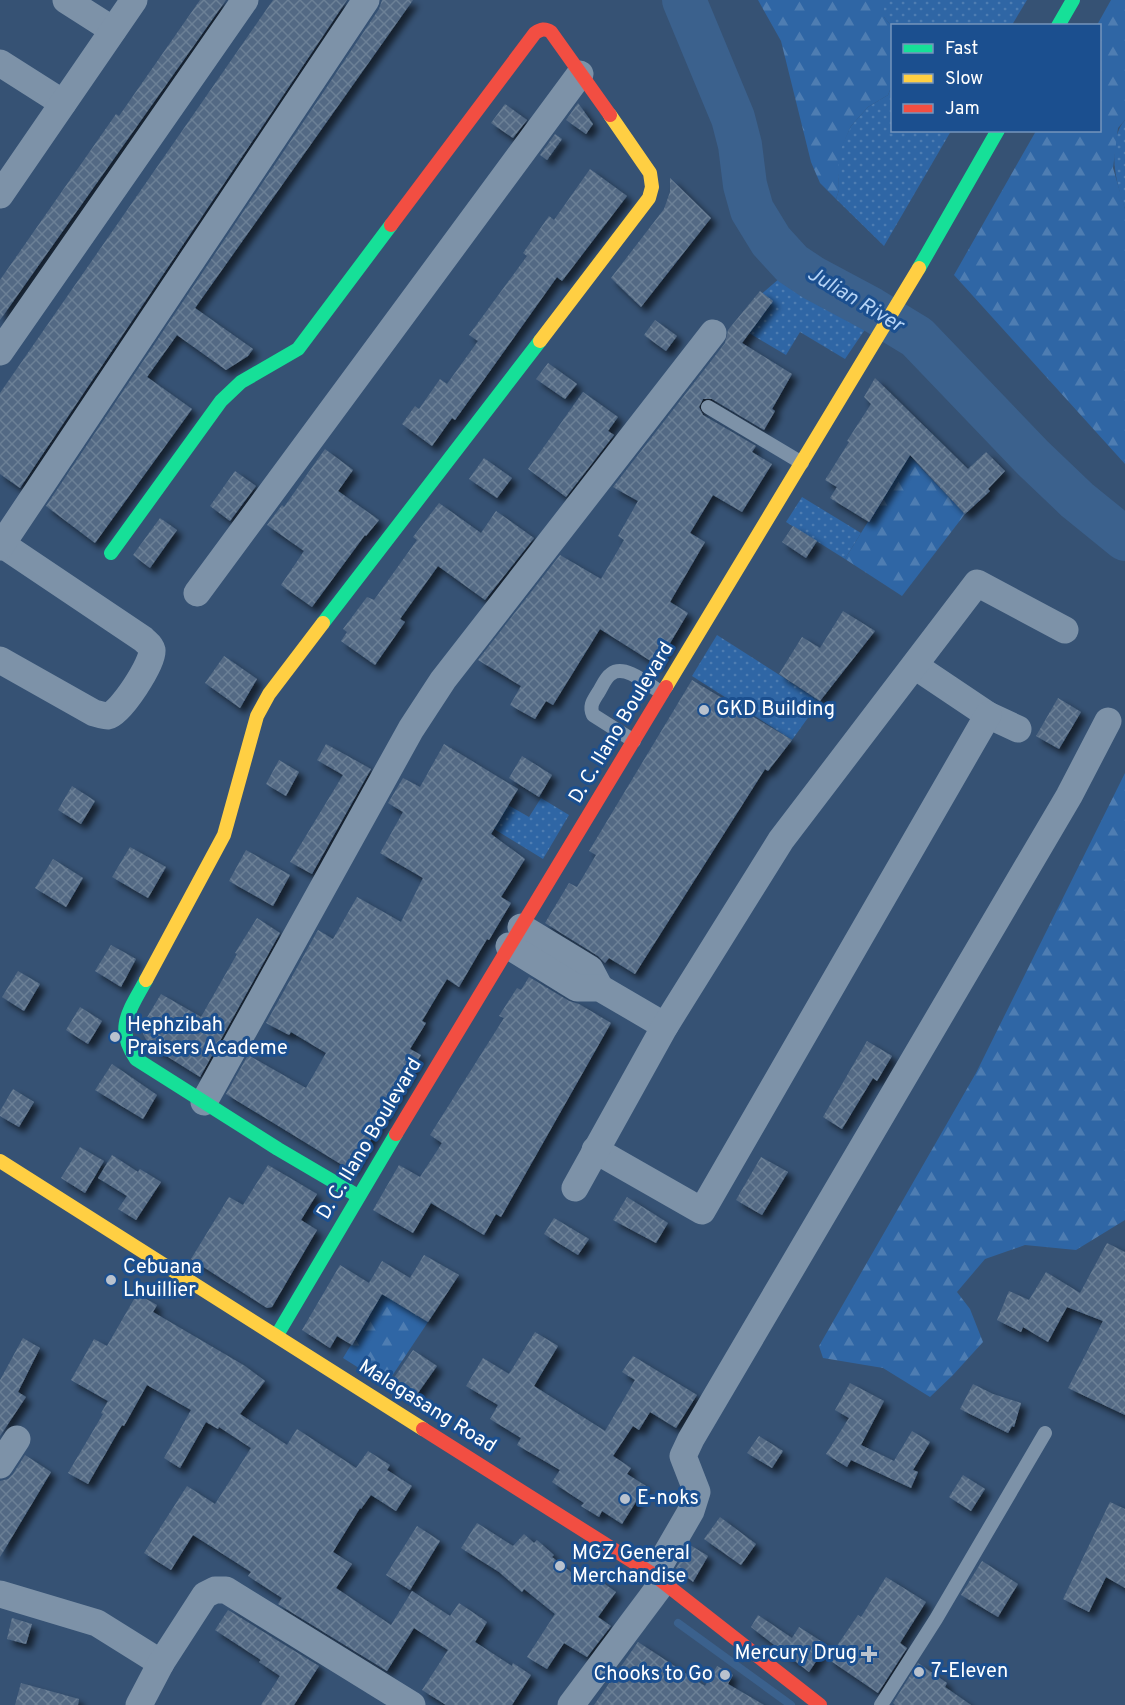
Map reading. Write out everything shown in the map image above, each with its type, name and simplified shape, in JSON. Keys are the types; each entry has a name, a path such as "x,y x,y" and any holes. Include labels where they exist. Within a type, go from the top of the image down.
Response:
{"street":[{"path":"66,0 113,30"},
{"path":"4,180 63,103 134,0"},
{"path":"0,352 245,0"},
{"path":"0,660 94,712 107,716 115,713 122,706 149,663 153,652 143,639 1,544 366,0"},
{"path":"1059,24 1073,0"},
{"path":"111,553 220,401 241,382 298,349 307,339 535,33 540,29 551,32 650,173 652,187 649,198 275,685 256,716 224,835 129,1012 124,1028 125,1043 136,1059 358,1196"},
{"path":"0,63 63,103"},
{"path":"197,593 580,74"},
{"name":"D. C. Ilano Boulevard","path":"277,1335 358,1196 525,942 634,741 912,281 997,132"},
{"path":"204,1102 411,729 436,690 713,333"},
{"path":"574,1188 665,1026 781,840 977,583 1065,630"},
{"path":"915,666 988,715 1018,729"},
{"path":"595,1150 702,1211 988,715"},
{"path":"571,1705 659,1578 691,1511 697,1492 683,1456 692,1439 1058,816 1108,721"},
{"path":"525,942 590,969 600,988 665,1026"},
{"name":"Malagasang Road","path":"0,1161 659,1578 820,1705"},
{"path":"0,1465 17,1439"},
{"path":"139,1705 161,1663 205,1595 214,1590 226,1590 412,1705"},
{"path":"0,1594 97,1623 161,1663"}],"lane":[{"path":"708,407 802,463"},
{"path":"634,741 593,715 591,710 593,701 609,676 618,670 627,672 663,694"},
{"path":"881,1705 936,1619 1045,1433"}],"green space":[{"path":"758,0 884,0 884,17 891,26 891,88 888,95 868,107 851,126 838,156 839,190 836,199 820,183 811,162 781,41"},
{"path":"884,0 1027,0 1013,24 891,26 884,17"},
{"path":"1111,0 1125,0 1125,120 1118,128 1113,168 1125,209 1125,464 954,275 1035,132 1101,132 1101,24 1098,24"},
{"path":"891,88 891,132 950,132 884,246 836,199 839,190 837,156 851,126 868,107 888,95"},
{"path":"1125,120 1125,209 1116,176 1114,151 1119,129"},
{"path":"780,278 866,328 845,359 800,332 786,355 749,333 751,303"},
{"path":"909,455 965,514 902,596 845,559"},
{"path":"802,497 861,533 845,559 786,522"},
{"path":"717,635 820,701 792,740 692,676"},
{"path":"1125,773 1125,1220 1076,1250 1025,1245 985,1259 957,1292 970,1309 983,1342 930,1397 883,1368 823,1358 819,1346 976,1073"},
{"path":"541,798 569,815 543,859 494,829 508,805 529,817"},
{"path":"382,1294 428,1322 386,1385 343,1358"}],"building":[{"path":"200,0 226,0 0,320 0,280 116,114 119,116"},
{"path":"273,0 347,0 20,488 0,474 0,393"},
{"path":"382,0 413,0 195,308 253,349 248,356 226,370 177,335 147,377 192,409 95,543 46,506 379,9"},
{"path":"578,103 593,124 586,134 566,120"},
{"path":"505,104 527,120 513,138 491,123"},
{"path":"555,134 562,139 547,160 540,155"},
{"path":"590,169 627,196 562,281 557,277 455,420 452,418 432,446 402,424 415,406 419,409 440,379 447,384 478,341 469,335 527,256 523,253 549,216 554,220"},
{"path":"670,178 711,218 641,307 611,278 664,209 670,192"},
{"path":"760,291 773,301 742,343 792,374 772,409 775,411 764,430 712,399 703,399 699,407 703,415 756,446 752,452 772,464 742,512 713,495 690,533 705,542 670,602 688,613 657,665 600,629 553,705 546,701 535,719 510,705 521,686 478,660 560,555 601,579 624,540 618,536 638,501 613,487 725,343 728,330"},
{"path":"655,320 677,336 666,351 644,335"},
{"path":"548,363 577,384 565,399 536,379"},
{"path":"875,378 968,469 986,452 1005,471 988,489 990,491 965,514 910,455 869,522 830,498 837,487 825,480 871,404 864,397"},
{"path":"583,392 618,417 608,431 614,435 566,497 528,469"},
{"path":"325,449 353,470 338,491 379,520 365,535 312,607 281,585 304,551 267,525 282,505 284,507"},
{"path":"484,458 512,478 497,498 469,479"},
{"path":"235,471 256,486 230,521 210,506"},
{"path":"439,503 481,533 496,511 534,538 485,600 438,566 400,619 405,622 375,665 341,641 347,632 343,629 367,597 374,600 417,540 413,537"},
{"path":"160,518 177,530 150,568 133,555"},
{"path":"793,526 817,541 806,558 782,542"},
{"path":"843,611 875,631 820,701 779,674 802,637 820,648"},
{"path":"224,656 257,679 240,708 205,683"},
{"path":"692,680 792,740 768,771 765,769 635,974 609,958 605,963 598,956 545,923 569,883 577,887 596,855 589,851"},
{"path":"1058,698 1081,712 1059,749 1036,736"},
{"path":"326,744 371,769 312,874 290,862 343,775 317,760"},
{"path":"444,744 518,789 491,834 525,859 501,897 511,903 489,940 487,939 459,987 447,979 422,1021 426,1023 410,1049 421,1055 352,1171 226,1094 248,1055 306,1088 326,1053 291,1032 289,1035 266,1023 318,930 333,939 357,897 401,922 423,878 380,853 403,812 388,803 403,778 420,787"},
{"path":"522,756 552,775 539,797 509,778"},
{"path":"279,760 299,772 286,796 266,784"},
{"path":"72,786 95,801 81,824 58,810"},
{"path":"130,847 166,867 148,898 112,877"},
{"path":"246,850 290,875 273,906 229,881"},
{"path":"53,859 83,878 66,907 35,888"},
{"path":"257,918 280,933 200,1077 149,1045 143,1034 146,1019 161,994 201,1017 237,954 235,953"},
{"path":"111,945 136,959 121,987 95,971"},
{"path":"18,971 40,984 24,1011 2,997"},
{"path":"529,977 611,1023 501,1217 496,1214 484,1235 431,1203 413,1233 373,1210 399,1165 420,1177 442,1143 430,1135 504,1018 499,1016 517,988 521,990"},
{"path":"80,1007 102,1021 88,1044 66,1030"},
{"path":"867,1041 892,1056 877,1081 873,1078 842,1129 823,1117"},
{"path":"112,1064 157,1095 143,1119 95,1090"},
{"path":"13,1089 34,1102 19,1127 0,1116 0,1111"},
{"path":"80,1147 104,1161 85,1193 61,1178"},
{"path":"112,1155 138,1172 140,1169 161,1182 136,1220 118,1209 127,1196 98,1178"},
{"path":"761,1157 788,1172 762,1215 736,1200"},
{"path":"268,1165 317,1194 301,1220 317,1230 272,1307 267,1308 191,1259 229,1197 243,1205"},
{"path":"627,1197 668,1223 656,1243 613,1220"},
{"path":"554,1218 589,1239 578,1255 544,1234"},
{"path":"1107,1243 1125,1252 1125,1415 1068,1388 1103,1321 1067,1307 1048,1342 1023,1327 1021,1332 997,1320 1009,1291 1029,1300 1046,1272 1080,1293"},
{"path":"424,1255 459,1275 428,1322 382,1294 352,1345 337,1336 330,1348 302,1330 340,1265 369,1283 382,1261 410,1278"},
{"path":"137,1294 157,1305 153,1312 245,1366 265,1381 240,1414 287,1445 297,1429 356,1468 368,1451 390,1465 387,1470 412,1486 396,1511 371,1495 360,1508 333,1552 352,1564 336,1588 391,1625 412,1591 450,1616 459,1603 487,1622 475,1642 512,1666 513,1663 531,1675 512,1705 446,1705 422,1690 448,1650 414,1628 387,1671 278,1604 282,1598 248,1576 251,1572 193,1535 171,1570 144,1553 187,1486 215,1504 251,1448 219,1427 218,1429 206,1422 180,1468 164,1458 191,1410 147,1385 88,1484 68,1473 103,1414 101,1413 108,1401 71,1380 94,1339 107,1346"},
{"path":"535,1332 558,1346 534,1386 605,1431 635,1380 622,1372 633,1356 697,1395 676,1428 650,1412 639,1430 633,1426 613,1456 631,1468 627,1474 646,1486 622,1524 602,1511 599,1517 581,1506 584,1503 552,1482 560,1470 517,1445 521,1438 490,1419 498,1405 466,1386 483,1358 509,1374"},
{"path":"23,1338 40,1348 18,1392 26,1397 0,1436 0,1380"},
{"path":"413,1350 437,1366 413,1400 389,1385"},
{"path":"850,1383 884,1401 861,1445 894,1461 912,1431 930,1442 913,1470 918,1472 911,1488 851,1460 847,1467 826,1454 849,1418 835,1410"},
{"path":"973,1384 993,1394 1021,1403 1014,1427 1012,1426 1008,1433 960,1409"},
{"path":"759,1436 783,1451 772,1468 747,1453"},
{"path":"25,1455 51,1472 0,1557 0,1481 8,1479 13,1474"},
{"path":"963,1475 985,1489 971,1511 949,1497"},
{"path":"1110,1502 1125,1509 1125,1588 1106,1577 1089,1612 1063,1599"},
{"path":"720,1517 756,1544 741,1565 704,1539"},
{"path":"477,1523 513,1546 524,1534 534,1543 537,1540 554,1555 552,1557 586,1584 592,1575 616,1592 598,1617 611,1626 587,1657 564,1643 547,1669 527,1657 555,1614 524,1589 522,1592 499,1572 461,1548"},
{"path":"417,1526 440,1541 410,1590 386,1575"},
{"path":"690,1545 708,1556 693,1582 676,1568"},
{"path":"982,1561 1018,1584 998,1617 961,1595"},
{"path":"886,1577 926,1602 900,1643 907,1648 878,1693 828,1659 858,1615 861,1617"},
{"path":"228,1610 319,1666 294,1705 261,1705 280,1676 259,1662 261,1660 215,1630"},
{"path":"758,1615 792,1638 799,1627 827,1645 809,1672 751,1627"},
{"path":"12,1618 32,1624 26,1644 7,1639"},
{"path":"638,1642 705,1686 717,1666 733,1675 728,1684 764,1705 594,1705"},
{"name":"7-Eleven","path":"918,1663 947,1683 945,1687 971,1705 895,1705 893,1703"},
{"path":"21,1683 79,1699 78,1705 15,1705"}],"waterway":[{"name":"Julian River","path":"684,0 733,118 752,210 771,241 792,264 813,278 917,337 1033,458 1077,500 1125,539"},
{"path":"678,1623 791,1705"}],"traffic: fast":[{"path":"1059,24 1073,0"},
{"path":"919,268 997,132"},
{"path":"111,553 221,401 241,382 298,349 391,225"},
{"path":"323,623 540,341"},
{"path":"146,980 130,1010 125,1028 129,1048 136,1059 278,1149 358,1196"},
{"path":"277,1335 396,1134"}],"traffic: slow":[{"path":"540,341 649,198 652,187 650,173 610,115"},
{"path":"666,687 919,268"},
{"path":"146,980 224,835 257,716 269,694 323,623"},
{"path":"0,1161 423,1429"}],"traffic: jam":[{"path":"391,225 535,33 545,30 551,32 610,115"},
{"path":"396,1134 666,687"},
{"path":"423,1429 654,1575 820,1705"}],"place":[{"name":"GKD Building","path":"704,710"},
{"name":"Hephzibah Praisers Academe","path":"115,1037"},
{"name":"Cebuana Lhuillier","path":"111,1280"},
{"name":"E-noks","path":"625,1499"},
{"name":"MGZ General Merchandise","path":"560,1566"},
{"name":"Mercury Drug","path":"869,1654"},
{"name":"7-Eleven","path":"919,1672"},
{"name":"Chooks to Go","path":"725,1675"}]}
